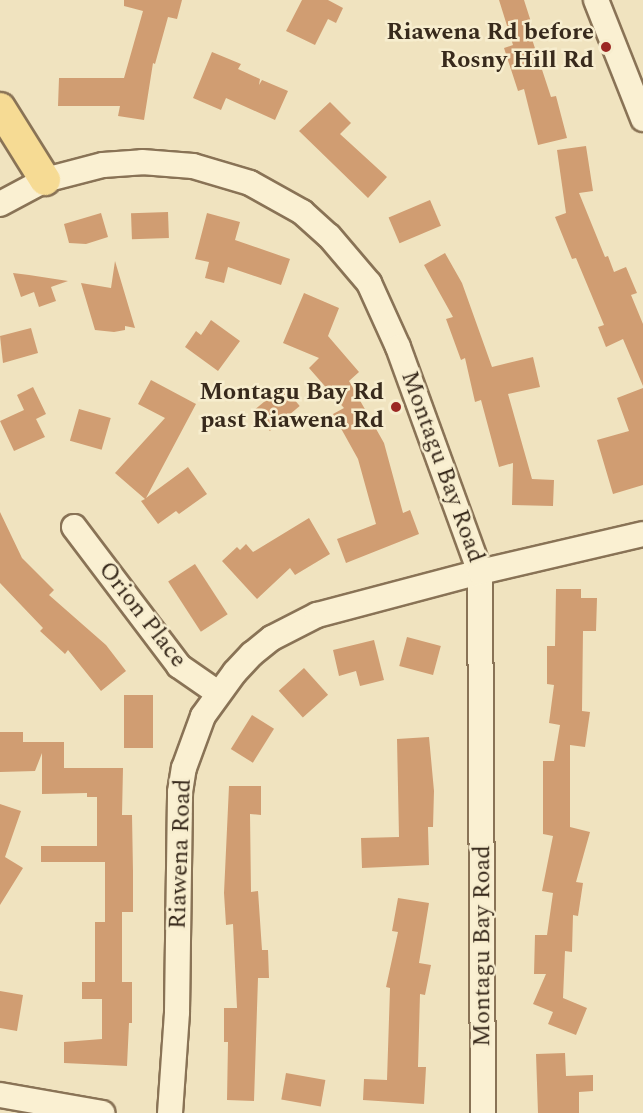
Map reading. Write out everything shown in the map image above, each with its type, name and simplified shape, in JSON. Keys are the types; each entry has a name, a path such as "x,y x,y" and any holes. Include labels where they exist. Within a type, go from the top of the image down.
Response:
{"main road":[{"path":"0,108 45,180"}],"street":[{"path":"596,0 643,118"},
{"name":"Montagu Bay Road","path":"0,204 45,180 93,167 129,162 193,166 250,183 302,212 329,236 369,283 384,312 480,572 483,1113"},
{"name":"Orion Place","path":"74,527 179,666 218,693"},
{"name":"Riawena Road","path":"170,1113 177,1012 180,792 192,740 218,693 252,654 293,626 333,610 639,534"},
{"path":"0,1095 87,1112"}],"building":[{"path":"124,0 182,0 177,19 168,17 155,64 153,63 144,120 118,116 120,106 58,106 59,78 124,78 143,11 124,6"},
{"path":"302,0 328,0 343,8 336,23 328,19 315,45 286,31"},
{"path":"499,0 524,0 532,25 528,27 551,97 556,96 567,138 538,145 524,89 518,91 504,48 513,45"},
{"path":"212,52 241,64 238,69 260,79 259,85 262,80 288,91 275,120 226,98 221,110 193,98"},
{"path":"330,102 351,123 340,134 387,177 368,198 299,131"},
{"path":"586,146 593,191 579,193 605,257 608,256 614,272 626,267 637,293 631,295 643,324 643,386 623,339 606,347 598,327 604,325 576,258 572,259 555,217 566,213 557,150"},
{"path":"430,200 441,226 400,243 389,218"},
{"path":"168,212 169,238 132,239 131,213"},
{"path":"101,213 108,237 86,244 69,243 64,224"},
{"path":"207,213 240,222 235,240 290,259 281,285 228,267 224,283 205,278 209,262 195,259"},
{"path":"445,253 462,283 492,367 533,357 540,387 508,394 532,479 554,480 553,506 512,505 513,463 499,467 481,400 475,402 465,358 461,360 446,319 453,317 424,265"},
{"path":"115,261 135,328 125,326 125,330 114,332 95,330 81,283 111,288"},
{"path":"13,273 68,281 51,287 56,301 39,307 34,292 21,297"},
{"path":"304,293 339,308 328,336 359,372 349,381 384,443 403,513 410,510 419,534 346,563 337,539 376,524 358,459 333,414 344,408 309,368 319,358 283,343"},
{"path":"211,320 240,341 218,371 185,347 196,331 201,335"},
{"path":"31,328 38,353 3,363 0,336"},
{"path":"151,380 196,404 146,498 188,467 207,494 179,514 176,511 158,524 141,501 145,499 115,473 165,418 138,404"},
{"path":"283,386 300,406 270,431 253,411"},
{"path":"33,387 46,414 36,419 45,437 14,451 0,421 24,410 17,395"},
{"path":"643,388 643,485 613,494 597,440 629,431 617,398"},
{"path":"79,409 111,418 102,450 70,441"},
{"path":"0,512 22,558 54,590 49,595 106,645 126,671 101,691 68,650 65,654 40,631 43,628 0,583"},
{"path":"309,518 330,554 295,575 290,568 257,599 222,561 237,547 240,550 246,544 253,552"},
{"path":"195,564 228,614 201,632 168,581"},
{"path":"556,589 581,589 581,598 597,598 596,631 583,631 582,711 590,712 585,747 570,745 570,827 590,832 576,882 583,883 578,916 573,915 572,952 565,951 563,998 587,1008 576,1035 548,1024 553,1012 533,1004 546,974 534,974 535,935 547,935 553,893 542,891 553,836 543,834 543,761 554,761 560,725 549,723 554,685 547,684 547,646 555,646"},
{"path":"407,637 441,646 433,675 399,666"},
{"path":"374,640 384,680 360,686 356,671 339,676 333,650"},
{"path":"304,668 328,695 303,718 279,691"},
{"path":"124,695 153,695 153,748 124,748"},
{"path":"252,715 274,729 253,763 231,749"},
{"path":"0,732 23,732 23,742 64,742 64,768 123,768 122,815 132,815 133,872 133,912 122,912 122,982 132,982 132,1023 129,1023 127,1066 64,1063 64,1042 102,1039 102,999 82,999 82,982 95,982 95,922 105,922 105,862 41,862 41,846 97,846 97,797 87,797 87,793 42,794 42,753 35,771 0,772"},
{"path":"429,737 434,791 433,827 428,827 429,865 362,868 361,838 399,837 397,739"},
{"path":"229,786 261,786 261,815 250,814 251,892 258,891 262,950 268,950 269,978 258,978 254,1101 227,1100 228,1042 224,1042 224,1008 237,1008 233,924 226,925 224,893"},
{"path":"0,804 21,811 5,857 23,868 0,905"},
{"path":"398,898 429,903 419,963 431,965 425,995 420,994 418,1067 426,1067 424,1104 363,1100 364,1079 387,1080 390,988 386,987 398,932 392,931"},
{"path":"0,991 23,995 17,1031 0,1028"},
{"path":"565,1053 566,1076 593,1075 593,1091 579,1092 579,1113 538,1113 536,1054"},
{"path":"286,1073 325,1080 321,1107 281,1100"}],"place":[{"name":"Riawena Rd before Rosny Hill Rd","path":"606,47"},
{"name":"Montagu Bay Rd past Riawena Rd","path":"396,407"}]}
